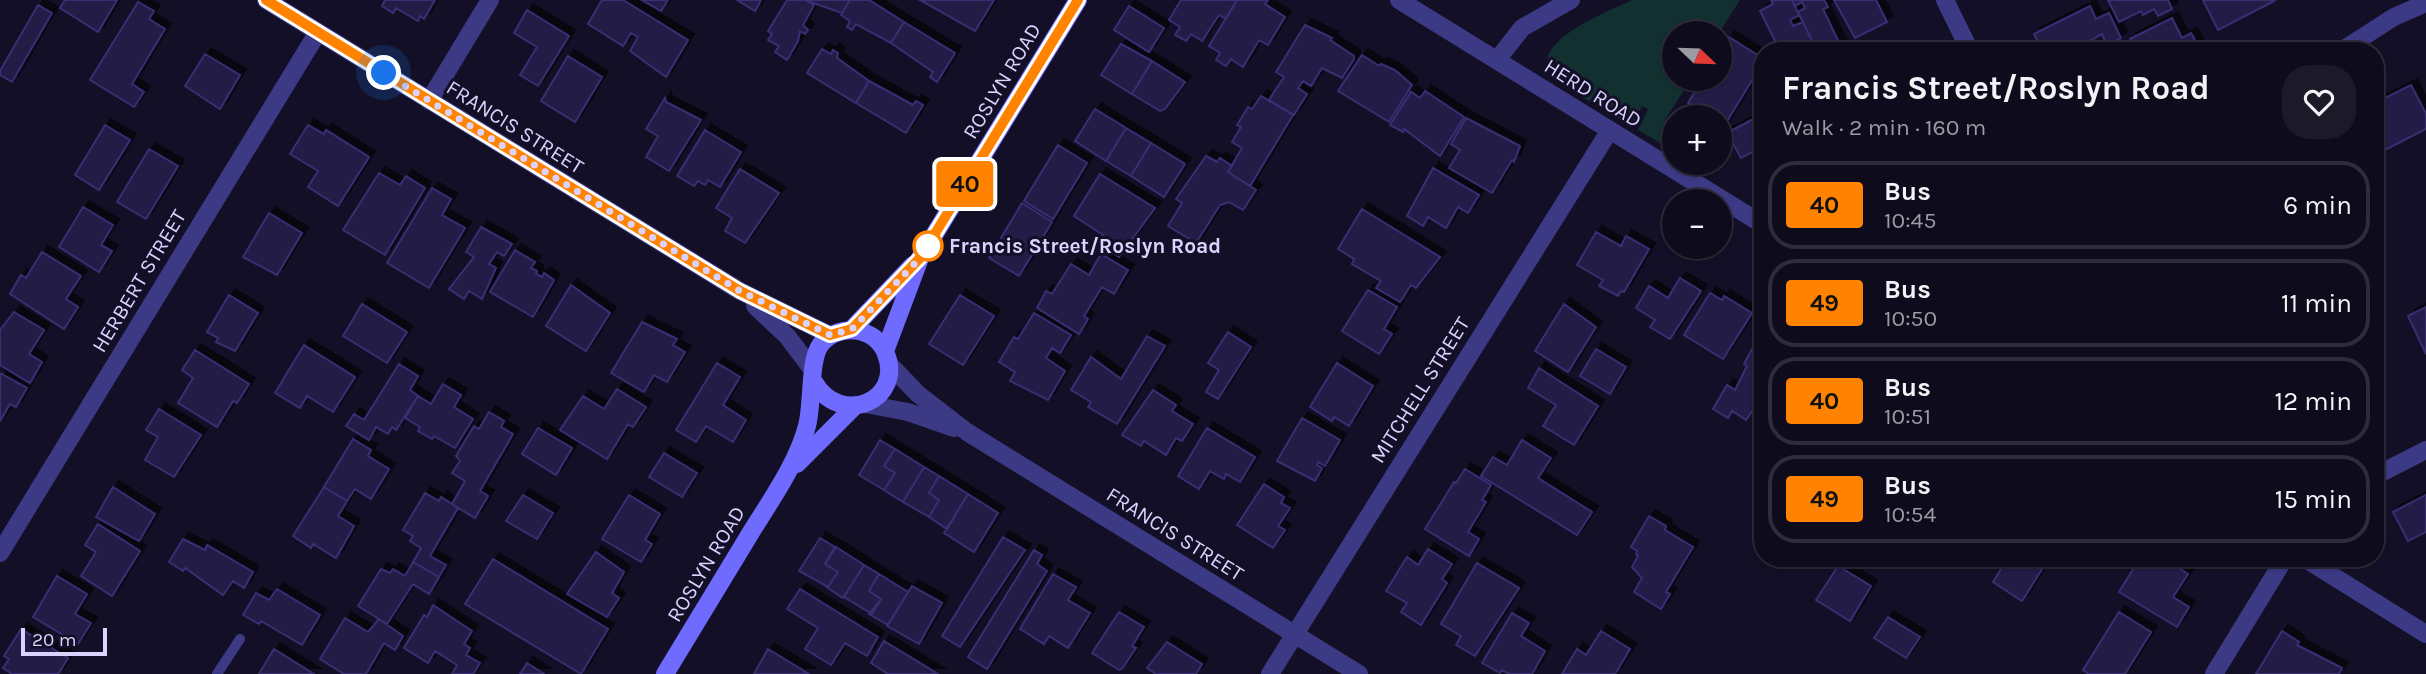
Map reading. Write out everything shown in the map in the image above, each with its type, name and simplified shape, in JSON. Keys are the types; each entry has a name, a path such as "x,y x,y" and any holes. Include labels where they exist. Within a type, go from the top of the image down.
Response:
{"street":[{"name":"FRANCIS STREET","path":"266,0 740,291 830,335"},
{"path":"429,100 490,0"},
{"name":"ROSLYN ROAD","path":"852,329 920,258 1078,0"},
{"name":"HERD ROAD","path":"1399,0 1754,219"},
{"path":"1497,60 1522,28 1571,0"},
{"path":"1945,0 1966,42"},
{"path":"2355,42 2394,17 2426,3"},
{"name":"HERBERT STREET","path":"0,553 317,32"},
{"name":"MITCHELL STREET","path":"1270,674 1609,130"},
{"name":"ROSLYN ROAD","path":"785,477 822,435 883,388 887,357 920,258"},
{"name":"FRANCIS STREET","path":"740,291 787,336 813,375"},
{"path":"830,335 852,329 872,335 887,357"},
{"name":"ROSLYN ROAD","path":"665,674 785,477 807,427 814,356 830,335"},
{"name":"FRANCIS STREET","path":"887,357 918,394 967,432 1359,674"},
{"path":"813,375 831,401 860,405"},
{"name":"FRANCIS STREET","path":"860,405 908,412 967,432"},
{"path":"2384,471 2426,450"},
{"path":"2214,674 2280,567"},
{"path":"2318,567 2426,634"}],"lane":[{"path":"217,674 240,639"}],"green space":[{"path":"1632,0 1740,0 1727,21 1662,21 1662,91 1683,91 1675,105 1662,105 1662,144 1638,130 1648,109 1642,106 1632,126 1581,96 1554,76 1548,64 1550,52 1560,40 1590,20"}],"building":[{"path":"65,0 117,0 98,32 60,8"},
{"path":"385,0 435,0 424,19 420,16 418,21 396,8 393,13 382,6"},
{"path":"602,0 623,0 688,40 666,77 630,51 638,37 631,33 623,46 588,24"},
{"path":"642,0 668,0 661,11"},
{"path":"737,0 761,0 755,11"},
{"path":"787,0 805,0 814,5 803,25 808,30 805,34 800,31 798,41 787,60 775,52 779,46 768,40 772,34 768,31"},
{"path":"805,0 850,0 842,13"},
{"path":"850,0 869,0 904,22 891,43 856,24 852,30 847,27 850,21 841,15"},
{"path":"920,0 994,0 975,31"},
{"path":"1181,0 1237,0 1226,19 1219,15 1202,41 1191,34 1186,41 1175,35 1180,27 1169,20"},
{"path":"1237,0 1268,0 1265,4 1285,17 1268,45 1259,40 1243,67 1231,59 1226,66 1216,60 1220,53 1209,46"},
{"path":"1771,0 1792,0 1799,15 1790,20 1793,26 1803,22 1813,42 1776,42 1760,11 1773,4"},
{"path":"1792,0 1824,0 1828,7 1823,9 1839,42 1813,42 1798,12 1805,8 1802,2 1795,6"},
{"path":"1834,0 1876,0 1887,22 1855,38"},
{"path":"2108,0 2168,0 2172,9 2158,16 2154,9 2143,15 2141,11 2119,22"},
{"path":"2203,0 2276,0 2218,30"},
{"path":"138,2 154,11 149,19 165,29 132,84 144,92 134,107 90,80"},
{"path":"38,5 52,13 12,82 0,75 0,71"},
{"path":"1129,6 1164,28 1149,52 1114,30"},
{"path":"2090,6 2096,19 2109,13 2121,38 2106,42 2102,34 2088,42 2038,42 2034,34"},
{"path":"527,10 569,36 538,86 520,75 537,47 514,33"},
{"path":"2172,18 2182,38 2191,33 2196,42 2132,42 2130,39"},
{"path":"904,22 955,53 937,82 930,77 933,72 891,43"},
{"path":"1305,25 1332,38 1330,40 1354,56 1354,59 1342,78 1322,68 1311,86 1303,81 1298,88 1307,94 1294,115 1269,100 1284,77 1276,72"},
{"path":"1732,39 1754,53 1754,77 1732,113 1732,105 1688,103 1696,91 1732,91"},
{"path":"1121,44 1152,61 1132,94 1101,75"},
{"path":"822,49 831,54 833,50 838,53 837,58 869,81 856,103 807,73"},
{"path":"205,54 240,75 220,109 185,86"},
{"path":"1362,55 1379,66 1381,64 1395,70 1412,85 1389,122 1338,91"},
{"path":"568,56 602,77 575,122 541,101"},
{"path":"1152,61 1185,82 1165,109 1160,111 1132,94"},
{"path":"869,81 913,105 916,101 923,105 906,133 856,103"},
{"path":"2411,85 2426,114 2426,129 2384,150 2384,98"},
{"path":"1425,91 1464,117 1440,156 1404,129 1403,132 1390,125 1411,92 1420,98"},
{"path":"1261,96 1293,115 1250,186 1228,172 1242,148 1232,142 1241,127 1237,125 1248,107 1252,109"},
{"path":"665,98 666,102 701,120 669,171 646,157 658,136 646,129"},
{"path":"1095,109 1126,128 1106,161 1075,141"},
{"path":"1466,118 1520,146 1514,162 1512,160 1492,193 1449,168 1460,150 1451,144"},
{"path":"1754,119 1754,151 1741,158 1732,142 1732,130"},
{"path":"105,125 130,140 99,190 75,175"},
{"path":"308,125 324,134 326,130 369,157 338,206 308,187 318,171 290,154"},
{"path":"1126,128 1151,143 1131,176 1106,161"},
{"path":"705,130 741,152 720,187 708,180 705,185 698,181 694,186 677,176"},
{"path":"1151,143 1185,164 1164,197 1131,176"},
{"path":"1058,145 1087,163 1053,219 1024,201"},
{"path":"149,149 178,166 146,219 117,202"},
{"path":"1206,156 1217,162 1220,158 1232,166 1228,172 1256,190 1243,210 1229,202 1220,205 1196,243 1168,226 1182,203 1176,199"},
{"path":"1433,168 1479,195 1468,213 1458,207 1446,228 1428,217 1423,226 1407,216"},
{"path":"740,169 779,193 745,243 725,231 732,218 716,208"},
{"path":"379,173 400,185 406,176 425,188 385,255 343,230"},
{"path":"1100,174 1155,208 1119,257 1098,244 1103,235 1074,216"},
{"path":"432,188 451,199 442,215 465,228 429,288 387,263"},
{"path":"1022,203 1052,222 1019,276 989,258"},
{"path":"83,207 113,225 101,245 112,251 99,272 59,247"},
{"path":"1362,209 1440,257 1416,288 1411,285 1400,302 1376,288 1381,281 1352,264 1354,259 1338,249"},
{"path":"269,213 302,233 277,275 243,257"},
{"path":"481,227 512,244 504,256 497,252 489,264 496,268 482,299 469,291 464,299 449,289 474,257 466,252"},
{"path":"1596,232 1621,246 1626,236 1649,249 1624,292 1621,291 1618,296 1599,286 1603,280 1577,265"},
{"path":"515,250 535,262 531,268 537,271 536,274 542,277 544,273 554,280 533,317 490,292"},
{"path":"42,252 81,276 66,299 78,307 64,329 10,294 21,275 26,278"},
{"path":"1101,254 1128,270 1114,294 1102,287 1084,316 1088,319 1079,334 1037,308 1046,291 1052,294 1071,264 1089,275"},
{"path":"1680,278 1701,291 1670,339 1650,327 1655,320 1636,308 1649,286 1668,298"},
{"path":"571,285 610,313 586,351 546,326"},
{"path":"1368,290 1397,307 1384,329 1392,334 1379,354 1342,331"},
{"path":"1710,293 1722,300 1724,296 1752,313 1723,359 1684,335"},
{"path":"229,295 258,313 235,351 216,342 218,338 207,332"},
{"path":"960,295 994,316 963,365 929,344"},
{"path":"362,304 407,332 387,363 343,336"},
{"path":"1564,304 1596,327 1568,372 1535,351"},
{"path":"2426,307 2426,354 2408,316"},
{"path":"14,312 44,330 29,354 42,362 30,383 0,365 0,330"},
{"path":"1034,313 1071,335 1060,353 1052,348 1046,358 1065,371 1048,400 1010,381 1015,372 999,362 1014,337 1018,339"},
{"path":"642,322 677,339 673,345 685,352 667,382 654,375 644,392 611,373"},
{"path":"1228,332 1251,347 1218,399 1206,392 1219,370 1208,363"},
{"path":"1147,336 1165,346 1117,424 1088,407 1091,402 1071,390 1091,357 1121,379"},
{"path":"304,345 355,377 333,412 307,396 300,408 275,393"},
{"path":"1754,348 1754,408 1746,420 1732,411 1728,418 1713,409 1727,385 1735,390"},
{"path":"1596,349 1626,367 1610,394 1580,376"},
{"path":"195,350 249,384 237,403 233,401 217,427 178,403 193,378 182,370"},
{"path":"717,363 740,377 723,405 746,420 733,442 706,426 696,442 676,430"},
{"path":"1337,363 1373,386 1349,426 1334,417 1332,421 1310,407"},
{"path":"399,364 418,376 410,390 418,396 396,430 392,427 388,434 376,427 369,440 346,426 354,414 364,420"},
{"path":"1539,368 1598,406 1574,445 1543,426 1556,405 1528,388"},
{"path":"0,373 27,388 16,407 10,404 0,421"},
{"path":"443,384 461,395 454,407 473,419 455,448 434,436 432,439 418,431 420,427 405,418 418,396 431,404"},
{"path":"617,389 646,407 633,427 628,424 607,459 560,430 583,396 604,409"},
{"path":"1153,390 1176,405 1172,411 1193,424 1182,441 1176,438 1166,455 1144,441 1141,446 1122,435"},
{"path":"159,409 201,435 174,477 145,460 158,437 146,430"},
{"path":"489,412 504,421 501,427 513,434 480,491 488,496 475,518 452,504 465,481 452,473 460,461 456,456 474,426 479,429"},
{"path":"1302,418 1340,440 1325,466 1318,462 1317,465 1322,468 1315,481 1277,461"},
{"path":"538,428 572,448 556,475 522,454"},
{"path":"1207,428 1255,457 1240,482 1226,474 1224,479 1210,471 1199,489 1178,476"},
{"path":"353,439 371,450 368,456 389,469 371,499 355,489 347,501 324,487"},
{"path":"880,440 895,449 884,466 895,473 884,490 859,475"},
{"path":"1522,440 1551,458 1538,478 1592,512 1577,535 1481,476 1493,457 1507,465"},
{"path":"895,449 924,467 903,502 884,490 895,473 884,466"},
{"path":"664,453 697,473 682,497 649,477"},
{"path":"924,467 939,476 929,493 939,500 929,517 903,502"},
{"path":"1465,469 1491,485 1482,500 1486,502 1468,532 1479,539 1469,556 1425,529"},
{"path":"939,476 968,494 947,529 929,517 939,500 929,493"},
{"path":"1264,484 1284,497 1281,503 1290,508 1278,526 1285,530 1273,548 1237,525"},
{"path":"113,487 155,514 139,541 96,517"},
{"path":"324,487 347,501 338,516 354,526 336,558 313,544 311,548 293,536"},
{"path":"425,493 439,501 441,497 458,508 430,556 446,565 439,577 413,562 421,548 410,541 413,536 403,530"},
{"path":"968,494 998,513 974,552 944,533"},
{"path":"523,495 553,513 537,539 506,521"},
{"path":"629,495 660,514 645,540 652,544 641,562 602,539"},
{"path":"2426,495 2426,532 2408,541 2393,512"},
{"path":"1649,516 1666,526 1665,530 1693,547 1666,592 1670,594 1661,609 1634,592 1642,578 1632,567 1638,556 1637,551 1631,547"},
{"path":"98,524 140,551 112,596 81,576 96,552 85,545"},
{"path":"1003,537 1025,550 960,647 942,636"},
{"path":"820,538 835,547 825,564 838,572 828,587 799,571"},
{"path":"183,539 205,550 207,545 253,572 244,588 233,581 223,595 185,568 183,571 169,562"},
{"path":"836,547 864,565 843,598 825,586 828,587 838,572 825,564"},
{"path":"1428,549 1452,564 1442,579 1447,583 1421,625 1401,612 1407,603 1386,591 1407,557 1418,565"},
{"path":"1034,550 1042,555 1037,564 1047,571 987,669 968,657"},
{"path":"596,552 624,572 612,593 619,598 607,617 567,594"},
{"path":"493,559 608,629 581,674 465,604"},
{"path":"413,562 439,577 429,594 413,584 387,624 358,606 381,569 390,573 393,569 405,576"},
{"path":"1477,563 1519,588 1475,656 1456,645 1461,636 1441,624"},
{"path":"864,565 879,574 869,591 881,599 872,614 844,597"},
{"path":"1837,567 1871,586 1850,621 1816,600"},
{"path":"2002,567 2043,567 2022,601 1993,582"},
{"path":"2134,567 2177,567 2188,574 2173,597 2189,607 2177,627 2119,592"},
{"path":"879,574 908,592 888,625 869,614 881,599 869,591"},
{"path":"1053,574 1076,587 1068,600 1090,613 1068,648 1049,636 1044,644 1020,629"},
{"path":"57,576 87,594 75,614 91,623 78,644 33,617"},
{"path":"912,586 942,603 919,644 887,626"},
{"path":"277,589 320,615 302,645 261,621 259,624 243,615 256,593 269,600"},
{"path":"800,589 878,637 867,656 845,643 831,665 805,649 818,628 787,609"},
{"path":"433,605 472,631 464,644 470,648 466,655 480,663 473,674 452,674 457,665 435,651 428,663 404,648"},
{"path":"1119,612 1144,627 1132,646 1136,648 1119,670 1092,653"},
{"path":"2119,612 2151,632 2125,674 2089,674 2083,670"},
{"path":"1512,613 1529,623 1521,636 1545,651 1532,674 1509,674 1502,670 1500,673 1482,663"},
{"path":"1888,617 1920,637 1906,658 1874,638"},
{"path":"345,618 368,632 379,619 403,636 395,650 384,643 366,674 344,674 320,659"},
{"path":"21,629 68,658 58,674 12,674 3,668 9,659 4,656"},
{"path":"1601,631 1630,649 1615,674 1562,674 1577,649 1586,655"},
{"path":"2282,631 2299,642 2297,645 2342,668 2339,674 2256,674"},
{"path":"884,641 938,674 888,674 871,663"},
{"path":"1167,642 1202,664 1196,674 1156,674 1147,668"},
{"path":"274,649 314,674 259,674"},
{"path":"768,649 809,674 754,674"},
{"path":"527,663 544,674 520,674"}],"bus line":[{"name":"40","path":"266,0 740,291 830,335 852,329 920,258 1078,0"}],"place":[{"name":"Francis Street/Roslyn Road","path":"928,246"}],"route":[{"path":"384,73 740,291 830,335 852,329 875,307 920,258 934,234 928,246"}]}
